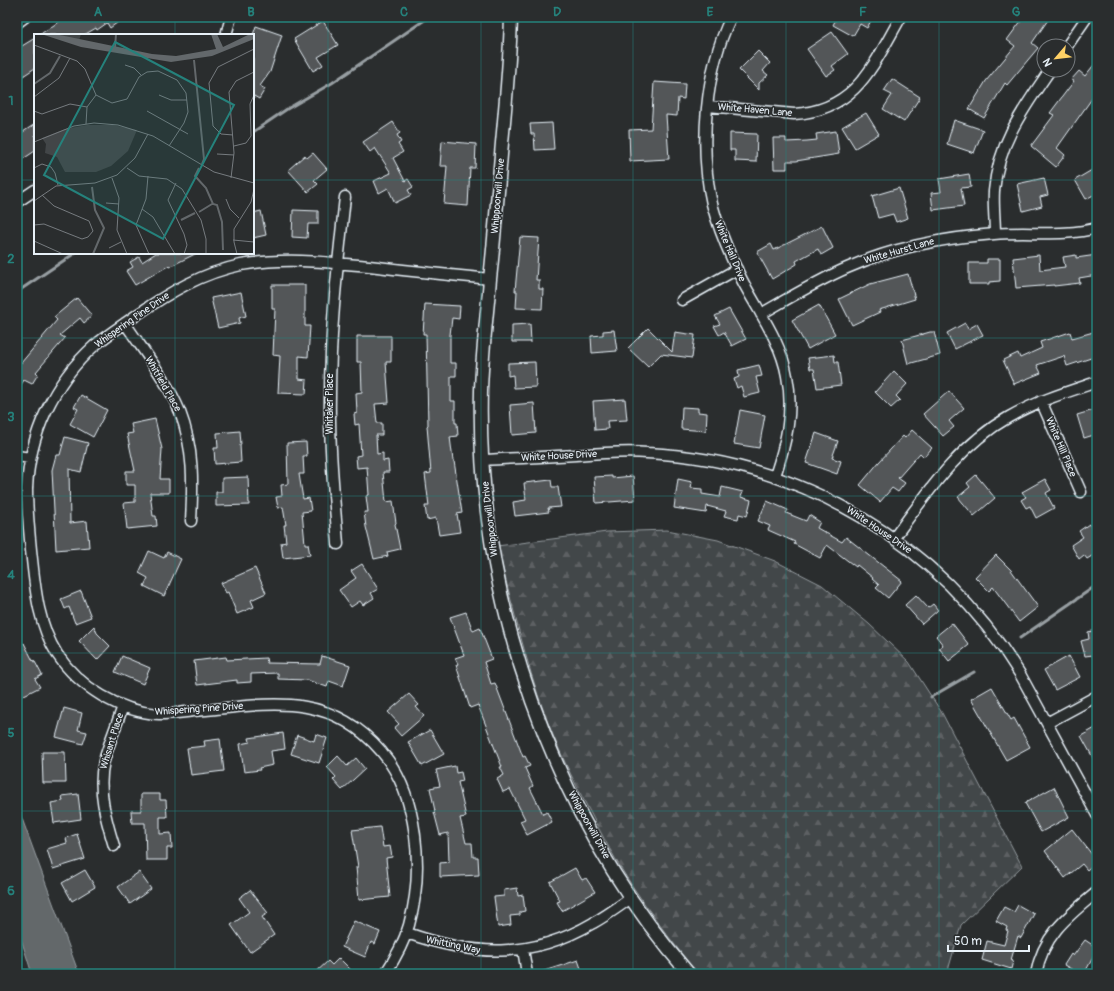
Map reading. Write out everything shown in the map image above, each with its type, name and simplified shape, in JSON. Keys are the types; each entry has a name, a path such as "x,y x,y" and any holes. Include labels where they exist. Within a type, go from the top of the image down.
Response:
{"street":[{"path":"17,22 25,17"},
{"path":"226,34 231,17"},
{"name":"Whippoorwill Drive","path":"511,17 504,122 485,328 481,414 490,532 496,568 508,623 527,687 545,735 567,786 600,849 631,898 689,974"},
{"name":"White Hall Drive","path":"731,17 716,58 710,86 706,144 709,187 717,222 737,270 775,340 785,364 790,394 789,426 783,453 775,476"},
{"name":"White Haven Lane","path":"708,106 794,114 808,113 826,107 852,92 865,78 883,50 901,17"},
{"path":"1073,38 1087,17"},
{"path":"995,234 994,191 1003,147 1020,115 1045,78"},
{"path":"17,202 34,191"},
{"name":"Whitaker Place","path":"338,544 331,438 330,396 333,313 346,197"},
{"name":"White Hurst Lane","path":"761,314 832,274 875,256 911,246 938,240 995,234 1070,232 1097,228"},
{"name":"Whispering Pine Drive","path":"385,974 407,933 416,886 415,841 411,812 405,790 394,769 381,751 365,734 347,722 327,713 293,705 262,704 163,714 123,706 96,692 73,672 56,652 44,628 35,592 28,517 27,489 30,458 35,439 52,399 67,376 90,350 125,323 156,302 183,286 207,275 255,263 274,261 338,263 490,279"},
{"path":"682,300 737,270"},
{"name":"Whitfield Place","path":"125,323 168,390 182,418 192,461 193,487 191,521"},
{"path":"894,538 936,482 968,448 999,423 1041,401 1097,382"},
{"name":"White Hill Place","path":"1041,401 1081,492"},
{"name":"White House Drive","path":"484,460 616,452 684,456 723,463 775,476 840,504 894,538 932,568 952,587 978,616 1013,664 1097,815"},
{"path":"17,456 30,458"},
{"path":"1047,723 1097,696"},
{"name":"Whisant Place","path":"114,846 103,796 102,774 104,760 123,706"},
{"path":"1036,974 1041,952 1054,931 1068,916 1097,892"},
{"name":"Whitting Way","path":"407,933 429,941 472,950 498,951 523,949 552,941 578,931 631,898"},
{"path":"523,949 527,974"}],"green space":[{"path":"667,530 718,540 775,561 822,585 869,624 909,662 942,713 1022,866 961,925 948,974 698,974 656,920 627,878 582,797 550,727 525,652 497,546 607,532"}],"shaded area":[{"path":"17,805 79,974 32,974 17,926"}],"building":[{"path":"66,17 125,17 110,28 107,23 97,30 96,28 86,34 40,34"},
{"path":"837,17 873,17 867,28 860,24 853,36 833,25"},
{"path":"1024,17 1050,17 1032,43 1036,46 1036,50 1007,85 1005,83 984,118 969,109 986,81 1015,46 1007,40"},
{"path":"323,21 338,45 318,57 323,65 313,71 294,39"},
{"path":"256,26 282,35 270,72 260,86 265,89 259,99 254,96 253,34"},
{"path":"832,32 848,54 832,66 835,70 826,76 807,49"},
{"path":"34,39 34,69 17,80 17,49"},
{"path":"758,51 770,63 763,71 768,75 759,83 759,90 739,70"},
{"path":"1097,61 1097,100 1093,97 1057,148 1065,155 1056,167 1031,146 1054,115 1050,113 1074,81 1071,80 1076,78 1076,74 1079,71 1085,76"},
{"path":"892,79 920,97 904,122 883,109 892,95 884,91"},
{"path":"654,82 685,84 684,99 678,98 677,116 666,115 669,159 630,161 629,130 651,129"},
{"path":"866,113 879,134 855,148 842,127"},
{"path":"954,120 983,130 974,153 947,144"},
{"path":"393,122 400,133 397,135 401,142 398,144 403,152 393,158 405,181 408,179 413,187 408,190 411,195 395,203 388,188 379,193 374,181 391,173 375,148 370,152 363,142"},
{"path":"552,123 554,149 535,150 534,134 531,134 530,124"},
{"path":"34,125 34,152 17,163 17,136"},
{"path":"836,131 839,154 796,161 787,161 787,169 774,169 773,138 786,138 786,142 817,140 816,134"},
{"path":"730,133 757,134 756,162 735,161 735,150 730,150"},
{"path":"442,141 476,144 475,168 470,168 468,206 444,204 447,166 440,166"},
{"path":"313,153 327,169 314,180 318,184 308,192 288,170 305,155 307,158"},
{"path":"1097,167 1097,193 1086,199 1075,180"},
{"path":"969,174 971,187 961,188 964,206 933,210 931,193 941,192 939,179"},
{"path":"1044,178 1048,195 1040,197 1042,206 1023,211 1017,184"},
{"path":"899,188 908,218 896,222 893,214 878,218 872,196"},
{"path":"293,210 318,211 318,224 308,224 307,238 292,237"},
{"path":"261,211 266,235 254,238 254,213"},
{"path":"822,226 833,248 821,255 818,249 796,261 797,264 772,279 757,252 771,244 774,250"},
{"path":"520,237 539,238 536,280 539,280 539,289 543,289 542,309 516,308 517,291 515,291"},
{"path":"154,254 195,254 169,267 168,266 135,285 126,271 133,267 130,262 139,257 142,262"},
{"path":"1039,255 1040,270 1065,267 1063,257 1076,255 1076,258 1097,255 1097,275 1079,278 1080,283 1016,288 1013,258"},
{"path":"987,259 1000,259 1000,281 989,282 989,284 969,284 969,263 987,263"},
{"path":"908,274 915,299 879,310 880,312 852,325 839,299 870,284"},
{"path":"272,285 305,285 305,326 310,326 308,357 299,356 299,379 307,380 306,394 278,393 280,356 273,355 275,309 272,309"},
{"path":"241,292 246,316 239,318 240,323 218,328 211,298"},
{"path":"77,298 92,316 84,323 80,318 60,335 65,338 36,372 38,374 32,384 24,380 17,391 17,361 21,363 57,320 54,317"},
{"path":"425,304 460,306 459,319 452,318 450,335 450,363 456,363 456,376 451,376 451,401 455,401 455,423 457,423 458,436 450,437 462,513 457,514 460,532 439,535 436,518 427,520 425,506 429,506 425,474 431,473 427,426 426,334 423,334"},
{"path":"819,305 835,334 808,349 792,320"},
{"path":"729,309 746,339 732,346 724,332 719,335 714,326 720,324 715,316"},
{"path":"965,323 968,329 977,324 983,335 955,349 947,333"},
{"path":"530,324 531,342 512,342 512,325"},
{"path":"648,328 672,352 675,332 695,335 692,358 661,354 648,367 628,348"},
{"path":"614,330 617,351 592,353 591,336 603,335 603,331"},
{"path":"1097,331 1097,356 1067,366 1064,356 1037,365 1041,373 1014,384 1003,360 1018,353 1020,358 1042,348 1040,342 1070,332 1072,338"},
{"path":"934,332 940,355 908,364 902,340"},
{"path":"357,336 391,336 391,362 386,362 389,403 375,404 377,423 382,423 382,435 376,435 377,454 383,453 383,461 388,460 389,472 383,472 386,502 393,501 395,524 400,549 387,552 388,556 374,559 364,512 368,512 366,496 369,495 367,467 357,468 356,456 361,455 359,424 355,425 354,414 357,413 356,393 362,392 361,362 357,362"},
{"path":"834,355 835,362 838,362 841,385 817,388 814,369 810,369 808,358"},
{"path":"535,362 536,387 514,388 513,375 508,376 508,363"},
{"path":"759,365 762,376 756,377 760,393 744,397 741,386 737,388 734,379 739,377 738,370"},
{"path":"894,371 907,384 896,396 900,400 891,408 875,392"},
{"path":"949,391 964,408 949,421 954,427 943,436 923,414"},
{"path":"81,395 107,410 93,437 70,424 78,409 74,407"},
{"path":"625,399 627,420 607,421 608,429 595,430 593,401"},
{"path":"534,403 536,433 512,435 510,405"},
{"path":"682,407 698,408 698,412 707,413 706,431 681,429"},
{"path":"1097,409 1097,434 1084,438 1077,415"},
{"path":"740,410 765,415 759,448 734,444"},
{"path":"155,419 162,449 160,479 169,479 169,493 150,493 153,516 156,516 157,526 127,529 124,503 135,502 135,485 126,485 126,471 135,471 127,434 133,433 131,424"},
{"path":"912,430 932,448 924,457 920,453 898,478 905,483 898,492 892,488 880,502 860,485 903,436 905,438"},
{"path":"240,431 241,462 215,464 214,448 218,448 217,433"},
{"path":"816,433 838,441 832,458 841,461 837,474 806,463"},
{"path":"65,437 88,443 81,472 69,469 70,523 87,521 89,547 56,550 52,470 56,455 60,455"},
{"path":"306,442 307,456 303,456 304,474 299,474 303,499 309,498 311,511 302,512 305,544 308,544 310,555 283,558 281,543 286,542 284,525 286,525 283,507 278,508 276,497 282,496 281,485 288,484 287,443"},
{"path":"976,475 995,498 974,516 958,497 970,487 967,483"},
{"path":"612,476 612,478 633,476 635,500 596,503 594,477"},
{"path":"248,477 249,505 216,506 216,492 222,492 222,478"},
{"path":"678,479 692,482 691,488 702,489 702,494 720,497 722,487 743,492 741,497 751,500 747,516 739,514 738,519 724,516 726,511 707,506 706,513 674,508"},
{"path":"1045,479 1051,490 1046,493 1054,508 1036,518 1030,506 1026,508 1021,500 1026,497 1022,492"},
{"path":"551,480 552,487 558,487 561,507 548,508 549,512 515,516 513,502 526,500 524,483"},
{"path":"767,501 788,510 786,513 806,521 809,515 820,522 817,528 842,542 846,537 902,581 888,598 876,588 879,585 872,579 873,578 857,565 856,567 827,545 820,558 794,544 795,542 768,530 770,526 758,521"},
{"path":"1089,524 1097,537 1097,547 1093,549 1095,554 1087,559 1084,555 1079,559 1071,545 1083,537 1079,531"},
{"path":"149,551 164,558 167,552 181,559 164,596 144,586 148,578 139,573"},
{"path":"996,555 1011,570 1038,607 1019,622 993,587 989,591 975,577"},
{"path":"362,564 378,589 371,593 374,598 363,605 360,601 351,607 339,590 356,578 351,571"},
{"path":"255,568 266,593 251,600 254,607 237,614 228,592 226,593 221,583"},
{"path":"81,591 91,617 75,623 69,607 65,609 61,599"},
{"path":"916,595 928,608 933,604 938,610 922,624 905,605"},
{"path":"466,612 473,631 480,628 492,659 484,662 491,684 495,683 523,757 525,756 530,766 525,768 533,786 530,788 543,814 547,812 552,822 527,835 520,821 525,819 510,789 503,792 497,779 504,775 500,767 502,767 478,705 470,708 456,665 458,664 455,658 464,655 450,617"},
{"path":"952,623 969,645 949,661 939,648 943,645 936,636"},
{"path":"94,626 97,633 110,646 97,660 79,641"},
{"path":"1097,630 1097,657 1093,658 1093,655 1085,656 1081,641 1089,639 1088,632"},
{"path":"24,643 42,675 35,679 40,687 22,696 17,687 17,647"},
{"path":"122,656 150,668 143,684 115,672"},
{"path":"322,656 350,665 343,686 329,681 327,687 307,680 278,679 278,673 251,674 251,682 237,683 237,680 197,685 194,661 226,657 227,660 266,658 267,663 320,664"},
{"path":"1069,656 1080,677 1055,690 1044,670"},
{"path":"992,687 1011,720 1014,718 1030,747 1006,760 971,699"},
{"path":"409,694 419,705 416,707 424,716 401,736 394,728 399,724 388,712"},
{"path":"64,708 82,713 78,730 87,732 83,744 56,737"},
{"path":"1097,727 1097,765 1081,736"},
{"path":"430,730 444,754 422,766 408,742"},
{"path":"283,733 285,749 271,751 273,765 259,768 260,770 244,772 240,744 250,742 249,738"},
{"path":"316,734 327,738 319,763 291,754 297,735 314,741"},
{"path":"220,739 224,771 191,775 187,748 205,746 204,741"},
{"path":"42,752 65,752 66,783 43,783"},
{"path":"338,756 347,766 356,758 365,769 342,790 333,780 336,777 327,767"},
{"path":"455,766 456,773 461,772 463,781 458,782 466,817 460,818 466,843 472,843 473,857 478,857 479,875 440,877 440,863 449,862 448,833 440,835 430,788 440,786 436,770"},
{"path":"1054,787 1069,817 1041,832 1025,803"},
{"path":"78,794 81,819 54,823 51,803 63,801 62,796"},
{"path":"141,794 160,794 160,800 166,800 167,817 160,817 160,834 171,833 172,848 167,848 167,860 146,860 145,823 132,823 131,811 141,811"},
{"path":"380,827 383,847 390,846 392,857 386,858 390,897 359,900 356,867 358,867 352,830"},
{"path":"1072,829 1097,861 1087,870 1082,864 1065,878 1045,851"},
{"path":"77,834 85,859 53,869 47,849 67,843 66,838"},
{"path":"575,868 582,880 586,878 595,892 562,911 557,902 560,901 550,882"},
{"path":"85,870 95,887 72,901 62,883"},
{"path":"139,872 151,889 130,904 118,887"},
{"path":"517,888 518,896 523,895 525,911 520,912 520,915 510,916 511,925 498,927 494,897 504,896 504,890"},
{"path":"250,890 268,913 262,917 274,935 250,952 231,925 249,912 239,898"},
{"path":"1018,905 1034,914 1021,938 1018,936 1011,960 1013,961 1011,969 982,960 987,941 1004,945 1008,931 1006,930 1007,927 996,921 1004,907 1014,912"},
{"path":"354,921 380,932 375,944 371,942 365,957 342,947"},
{"path":"1085,940 1097,948 1097,950 1084,974 1080,974 1064,965 1071,954 1073,956"},
{"path":"339,958 355,974 314,974 328,961 332,965"},
{"path":"578,960 583,974 542,974 541,972"}],"waterway":[{"path":"254,131 287,109 332,83 429,17"},
{"path":"17,292 74,254"},
{"path":"1020,638 1097,585"},
{"path":"931,697 974,672"}]}
